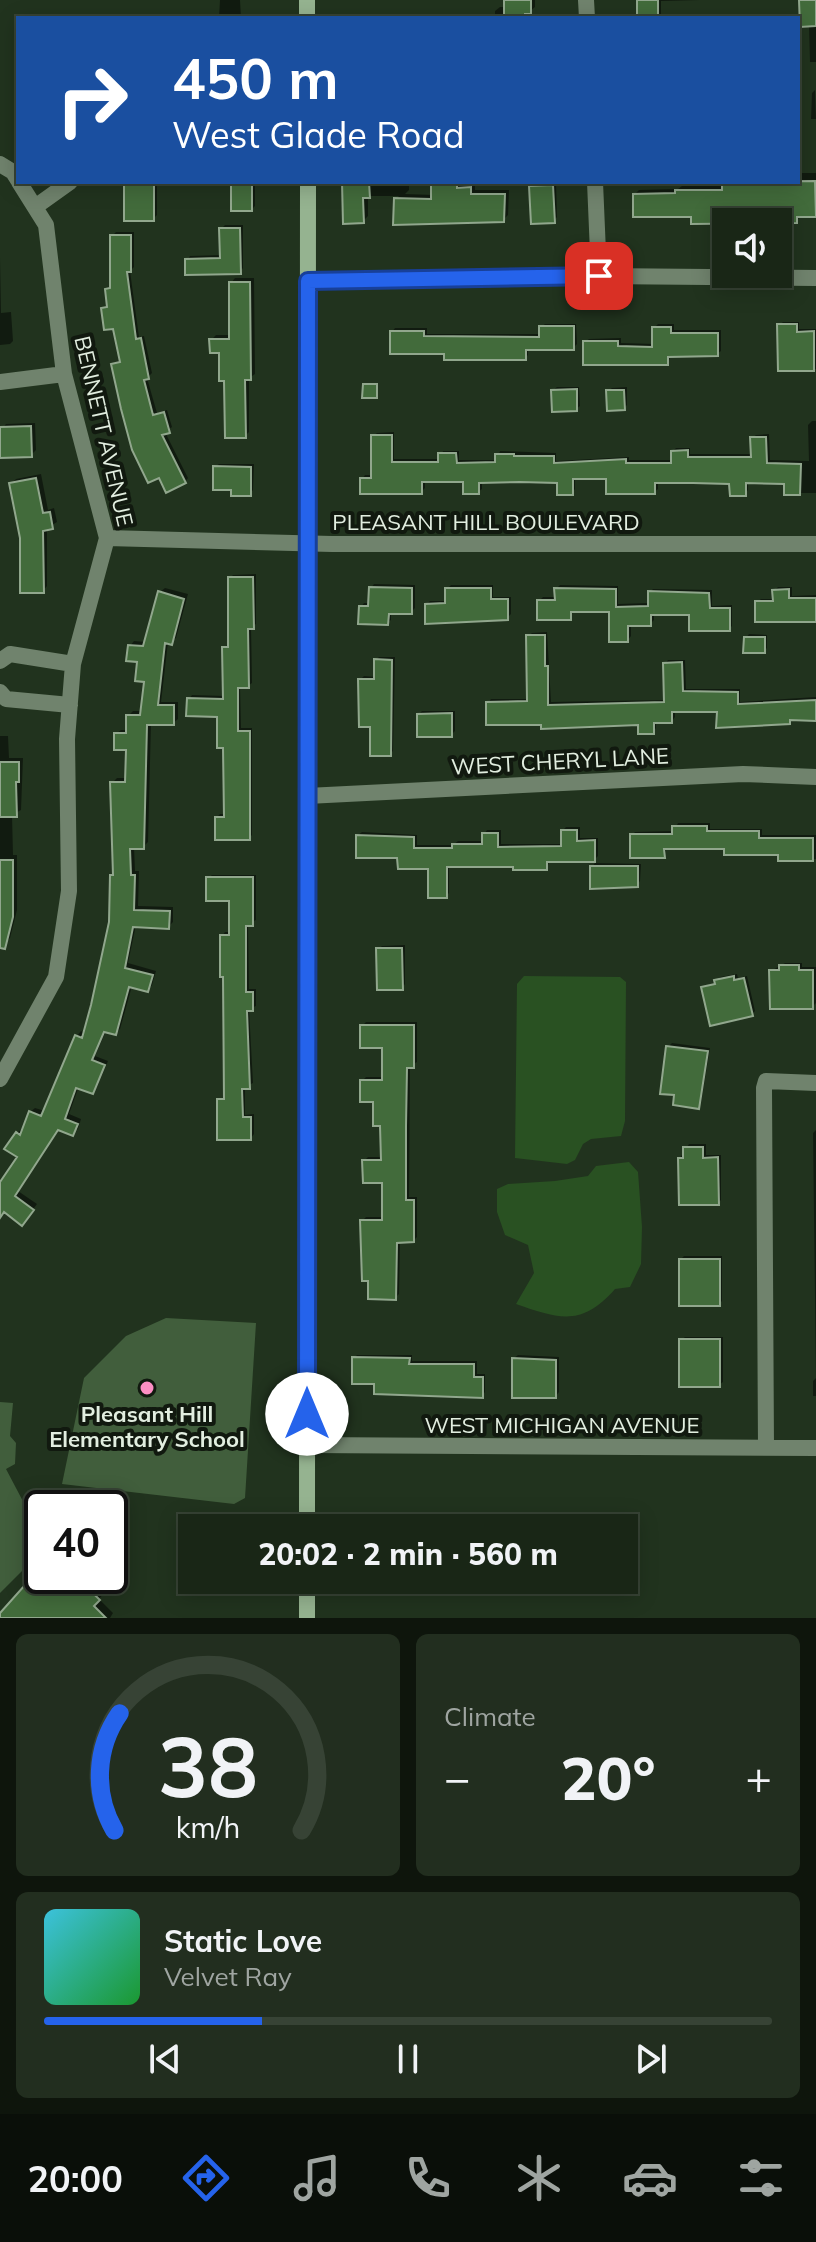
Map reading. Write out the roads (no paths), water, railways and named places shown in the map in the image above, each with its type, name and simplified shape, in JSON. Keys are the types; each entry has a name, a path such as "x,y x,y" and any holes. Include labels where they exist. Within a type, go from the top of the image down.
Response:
{"street":[{"name":"BENNETT AVENUE","path":"0,1079 56,977 69,891 67,739 73,664 107,538 64,374 46,225 21,184"},
{"path":"35,207 67,184"},
{"path":"307,1514 308,184"},
{"path":"595,184 599,276"},
{"path":"308,281 599,276 816,278"},
{"path":"0,382 64,374"},
{"name":"PLEASANT HILL BOULEVARD","path":"107,538 306,543 816,544"},
{"path":"0,661 10,654 73,664"},
{"path":"0,692 6,699 70,705"},
{"name":"WEST CHERYL LANE","path":"307,796 743,774 816,777"},
{"path":"766,1448 764,1088 766,1081 816,1083"},
{"name":"WEST MICHIGAN AVENUE","path":"307,1445 816,1448"},
{"path":"307,1594 307,1618"}],"place":[{"name":"Pleasant Hill Elementary School","path":"147,1388"}]}
